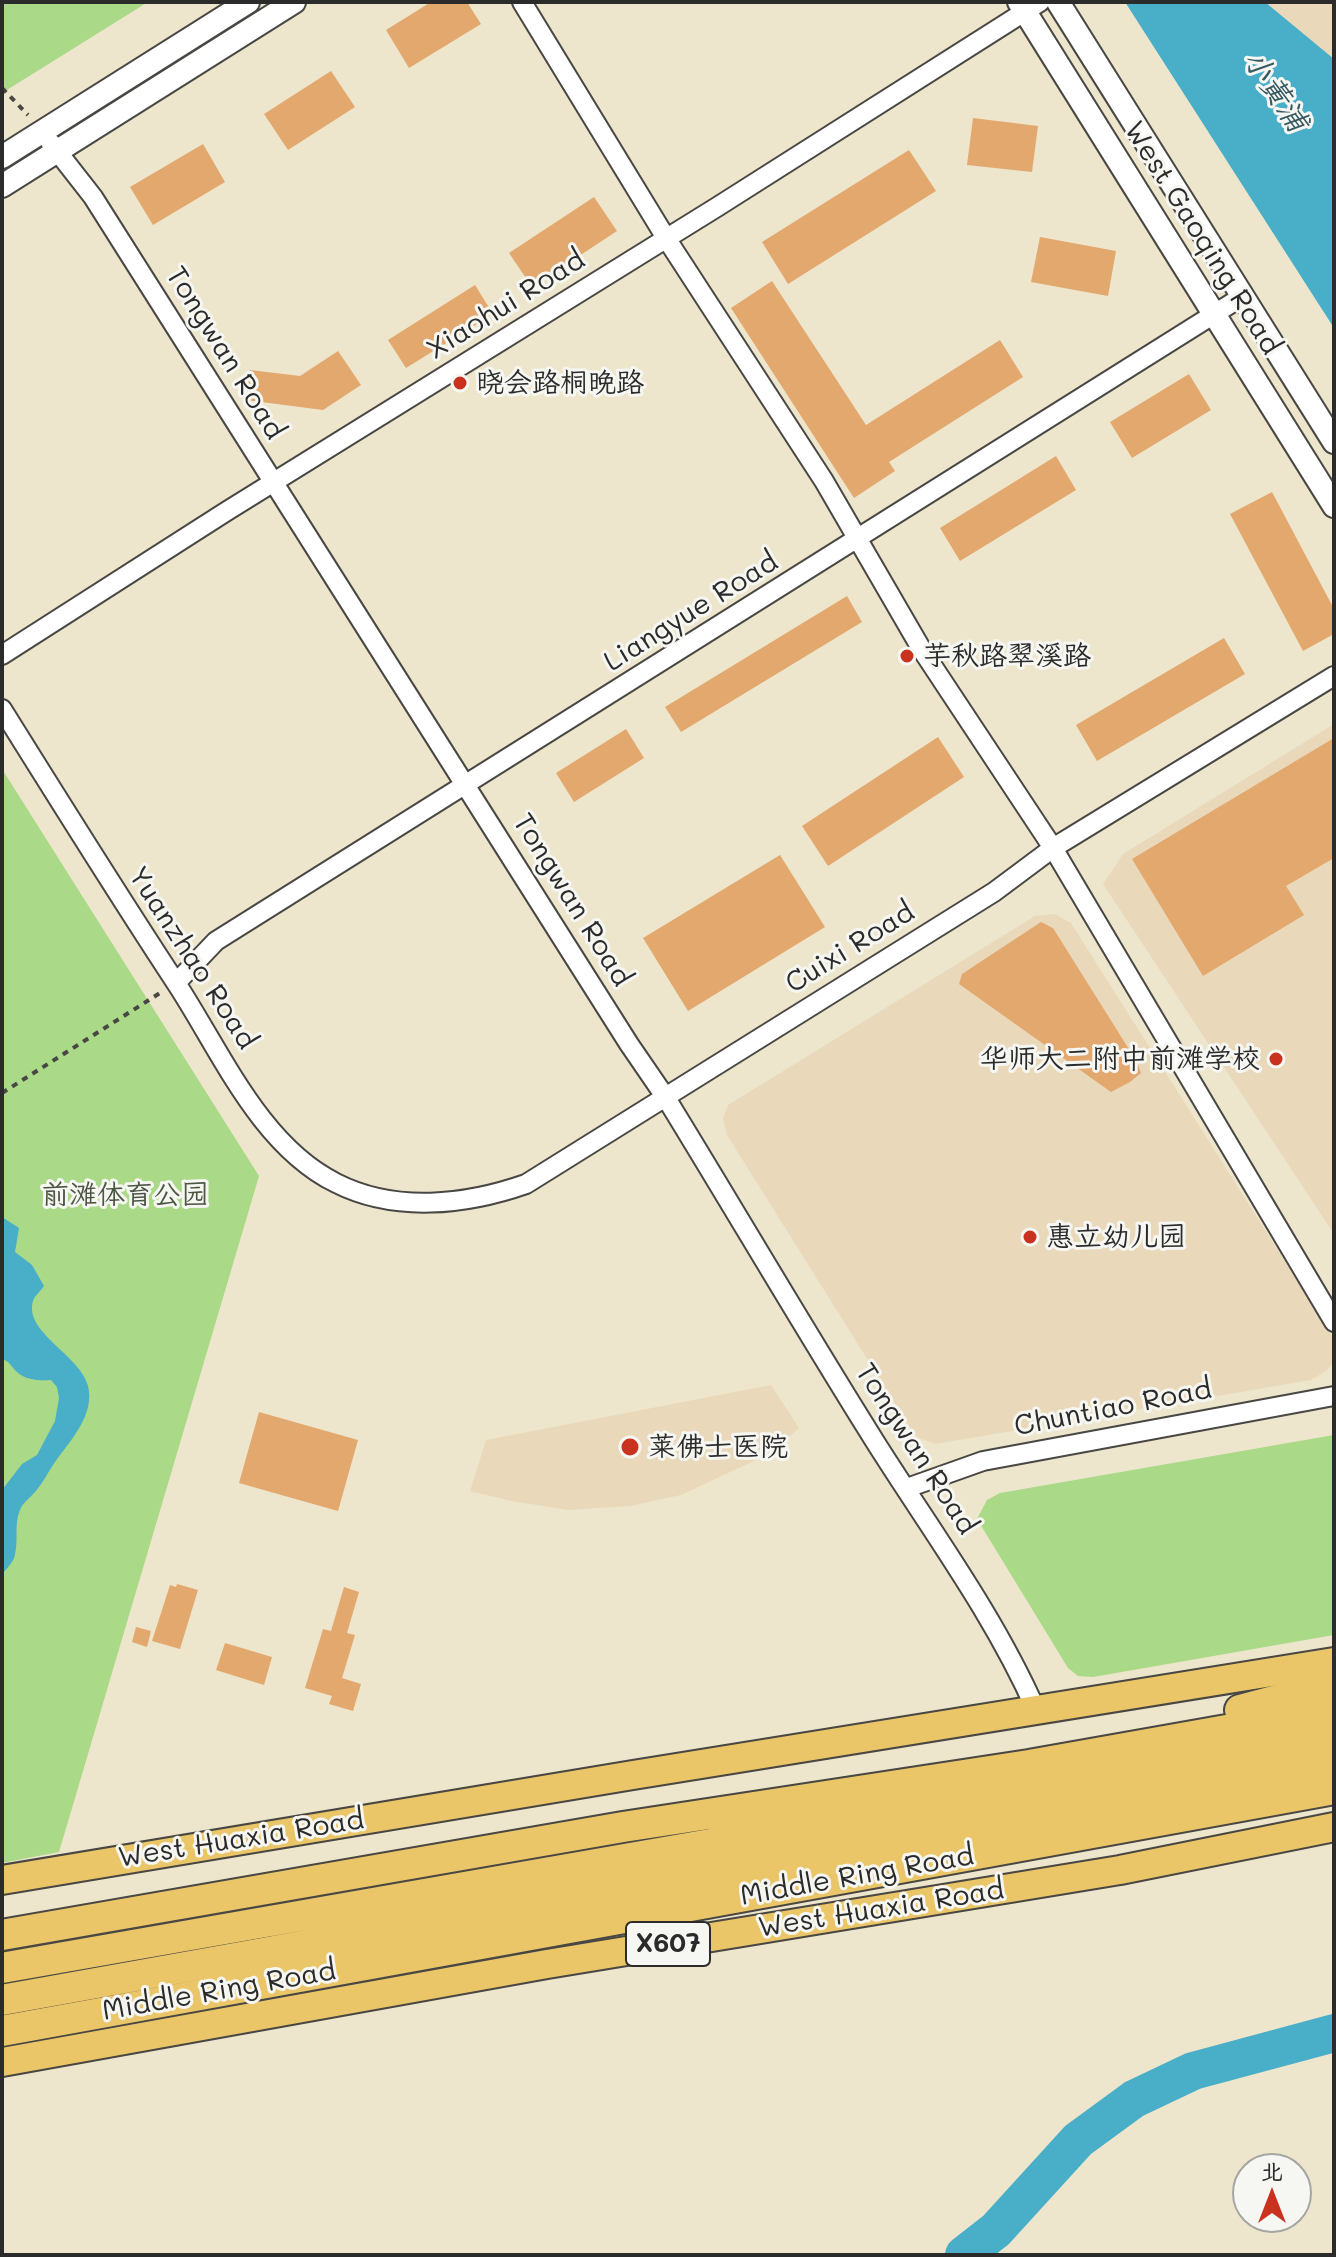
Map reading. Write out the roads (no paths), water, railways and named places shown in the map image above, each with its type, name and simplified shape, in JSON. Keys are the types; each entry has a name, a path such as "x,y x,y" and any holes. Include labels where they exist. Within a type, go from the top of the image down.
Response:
{"highway":[{"path":"1029,1765 1334,1685"},
{"path":"2,1935 623,1827 1029,1765 1334,1711"},
{"name":"Middle Ring Road","path":"2,1968 1334,1735"},
{"name":"Middle Ring Road","path":"2,2000 1334,1764"},
{"name":"Middle Ring Road","path":"2,2031 1334,1789"},
{"path":"1000,1851 1334,1808"}],"main road":[{"name":"West Huaxia Road","path":"2,1880 1334,1662"},
{"name":"West Huaxia Road","path":"2,2062 547,1964 1120,1870 1334,1827"}],"street":[{"path":"2,157 248,2"},
{"path":"2,186 294,2"},
{"path":"522,2 666,238 824,481 922,650 1053,848 1334,1322"},
{"name":"West Gaoqing Road","path":"1058,2 1334,442"},
{"name":"Xiaohui Road","path":"2,655 666,238 1028,5"},
{"name":"West Gaoqing Road","path":"1028,5 1334,506"},
{"name":"Tongwan Road","path":"43,131 93,197 666,1098 875,1441 1014,1661 1036,1710"},
{"name":"Liangyue Road","path":"176,983 216,941 1243,296"},
{"name":"Cuixi Road","path":"374,1196 413,1203 452,1203 495,1195 526,1184 994,892 1053,848 1334,676"},
{"name":"Yuanzhao Road","path":"2,709 257,1113 282,1144 306,1165 337,1184 374,1196"},
{"name":"Chuntiao Road","path":"907,1488 983,1461 1334,1396"}],"water":[{"name":"小黄浦","path":"1125,2 1265,2 1334,59 1334,328"},
{"path":"2,1217 19,1228 15,1252 32,1265 44,1286 33,1301 32,1313 37,1324 78,1367 89,1391 89,1401 79,1429 38,1489 22,1506 14,1557 2,1574 2,1490 22,1464 37,1455 55,1421 59,1398 57,1387 51,1380 24,1377 2,1359"}],"waterway":[{"path":"964,2255 996,2230 1078,2140 1134,2099 1193,2071 1334,2033"}],"place":[{"name":"晓会路桐晚路","path":"460,383"},
{"name":"芋秋路翠溪路","path":"907,656"},
{"name":"华师大二附中前滩学校","path":"1276,1059"},
{"name":"惠立幼儿园","path":"1030,1237"},
{"name":"莱佛士医院","path":"630,1447"}],"park label":[{"name":"前滩体育公园","path":"125,1195"}]}
